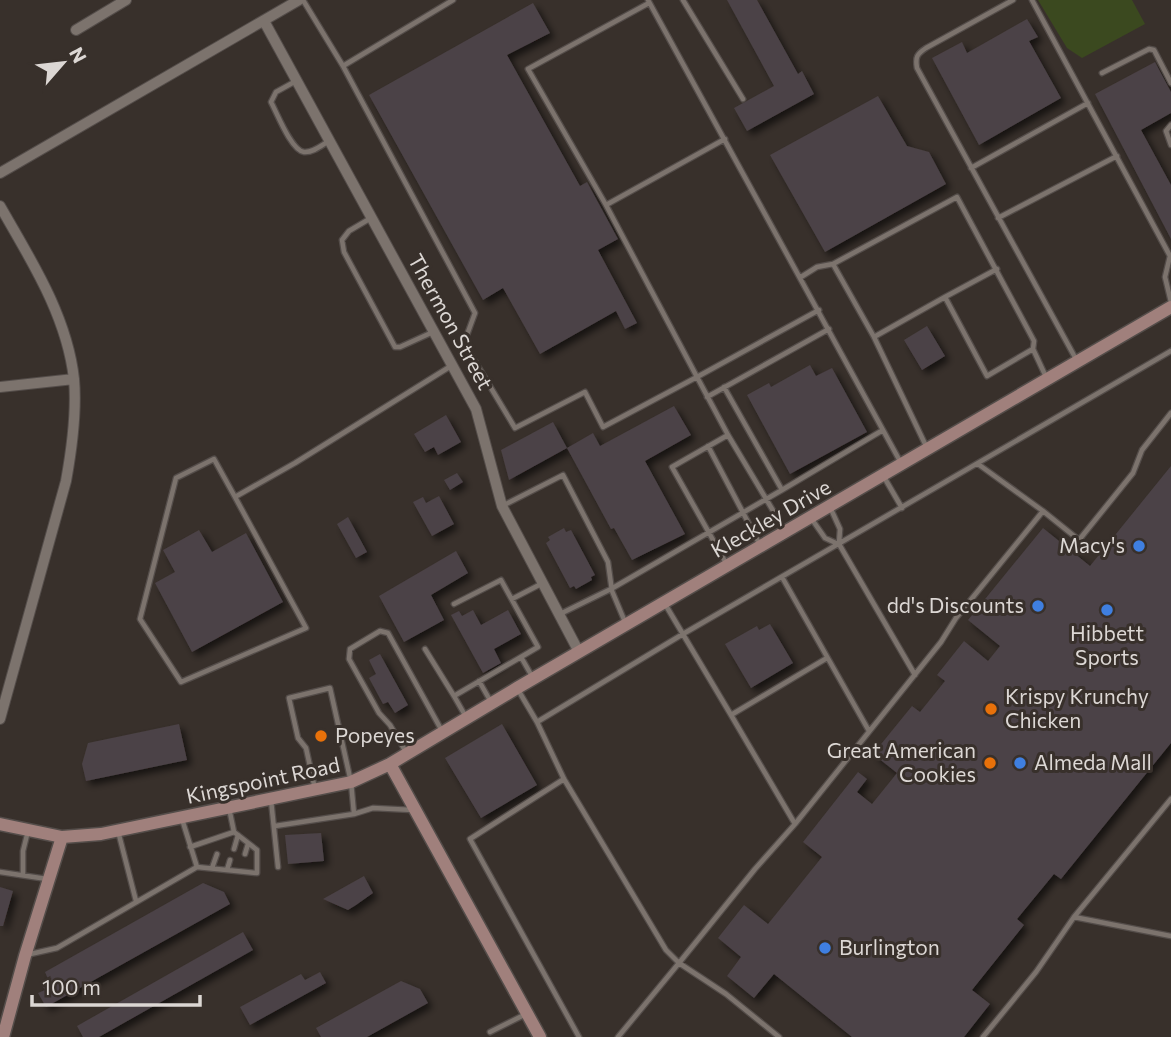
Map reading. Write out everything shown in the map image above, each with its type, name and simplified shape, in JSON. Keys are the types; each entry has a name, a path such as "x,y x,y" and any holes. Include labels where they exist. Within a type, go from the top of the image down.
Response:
{"street":[{"path":"76,30 126,0"},
{"path":"0,173 301,0"},
{"name":"Thermon Street","path":"264,21 476,409 502,506 579,652"},
{"path":"0,206 55,308 74,379 72,445 66,481 0,719"},
{"name":"Kleckley Drive","path":"390,764 1171,307"},
{"path":"0,387 74,379"},
{"path":"390,764 540,1037"},
{"name":"Kingspoint Road","path":"0,824 62,837 118,831 351,782 390,764"},
{"path":"3,1037 4,1017 62,837"}],"lane":[{"path":"301,0 343,66 475,313 464,343 515,428 585,392 603,427 819,310"},
{"path":"343,66 453,0"},
{"path":"683,0 743,99"},
{"path":"1013,0 926,48 915,60 1078,362"},
{"path":"1032,0 1170,256 1166,277 1171,302"},
{"path":"786,533 728,435 606,205 528,69 648,1 902,465"},
{"path":"1102,73 1149,49 1154,50 1171,83"},
{"path":"297,81 276,92 271,102 295,147 302,152 312,151 329,141"},
{"path":"971,168 1088,103"},
{"path":"1171,125 1166,131 1171,145"},
{"path":"606,205 724,139"},
{"path":"998,218 1117,156"},
{"path":"801,277 817,267 833,264 957,197 1034,341 1032,349 1048,379"},
{"path":"371,218 349,230 342,240 344,252 395,347 433,332"},
{"path":"833,264 874,337 928,450"},
{"path":"874,337 997,269"},
{"path":"945,297 987,376 1032,349"},
{"path":"707,397 829,329"},
{"path":"537,722 683,634 1171,351"},
{"path":"235,497 452,366"},
{"path":"724,387 782,490"},
{"path":"978,464 1079,540 1133,473 1142,450 1171,413"},
{"path":"558,615 611,589 883,430"},
{"path":"728,435 672,467 728,566"},
{"path":"708,446 762,547"},
{"path":"214,459 235,497 306,628 181,682 140,619 176,478 214,459"},
{"path":"502,506 563,475 608,562 611,589 627,626"},
{"path":"883,476 902,508"},
{"path":"830,507 840,529 839,544 915,675"},
{"path":"618,1037 795,824 1043,511"},
{"path":"811,518 825,538 839,544"},
{"path":"782,577 869,732"},
{"path":"454,604 501,580 538,647 454,696"},
{"path":"512,599 542,584"},
{"path":"665,604 795,824"},
{"path":"407,754 390,725 379,713 349,659 350,649 380,631 388,633 442,732"},
{"path":"425,649 466,718"},
{"path":"521,657 533,678"},
{"path":"731,715 827,658"},
{"path":"479,681 491,703"},
{"path":"315,790 306,748 298,738 289,698 330,688 351,782 354,814"},
{"path":"517,688 537,722 564,779 666,950 679,963 726,994 779,1037"},
{"path":"564,779 470,839 579,1037"},
{"path":"271,799 278,867"},
{"path":"983,1037 1035,972 1074,917 1171,799"},
{"path":"228,807 236,834 234,849"},
{"path":"275,826 354,814 373,808 414,810"},
{"path":"1161,812 1171,813"},
{"path":"181,818 197,867"},
{"path":"23,875 23,851 29,830"},
{"path":"118,831 136,901"},
{"path":"25,956 57,948 197,867 257,873 257,850 236,834 224,835 190,847"},
{"path":"221,844 224,835"},
{"path":"245,854 248,844"},
{"path":"212,869 218,854"},
{"path":"227,870 230,860"},
{"path":"239,871 242,864"},
{"path":"0,872 49,879"},
{"path":"1074,917 1171,936"},
{"path":"491,1032 527,1013"}],"green space":[{"path":"1038,0 1132,0 1145,24 1082,58 1067,48"}],"building":[{"path":"727,0 757,0 798,74 802,71 814,94 747,131 734,108 774,86"},
{"path":"533,3 550,33 507,55 580,186 587,182 618,239 598,250 637,323 625,329 616,311 540,354 503,288 483,300 369,95"},
{"path":"1027,19 1038,37 1029,41 1061,98 979,145 932,58 962,42 967,53"},
{"path":"1155,62 1171,92 1171,113 1141,130 1171,185 1171,239 1095,94"},
{"path":"878,96 907,146 929,152 946,184 825,252 770,155"},
{"path":"927,326 945,356 922,370 904,340"},
{"path":"810,365 816,376 832,368 867,432 790,474 747,395 769,383 771,387"},
{"path":"674,406 691,435 645,461 685,534 632,560 614,528 611,529 567,448 593,433 600,446"},
{"path":"446,415 461,442 438,455 434,447 425,452 414,434"},
{"path":"553,422 567,448 509,480 501,450"},
{"name":"Almeda Mall","path":"1171,466 1171,743 1061,879 1054,874 1017,919 1024,925 972,990 990,1004 964,1037 852,1037 774,974 754,998 727,976 741,957 718,938 744,905 768,924 822,857 803,842 858,772 867,779 857,792 872,804 897,773 873,754 912,706 920,712 945,681 937,675 964,641 988,661 1000,646 968,620 1043,528 1090,566"},
{"path":"457,473 463,482 450,490 444,480"},
{"path":"439,496 454,524 432,536 413,502 423,497 426,503"},
{"path":"348,517 367,552 356,558 337,524"},
{"path":"564,528 566,532 571,530 595,575 591,577 592,580 576,589 574,586 570,588 546,543 550,540 548,537"},
{"path":"199,530 212,552 246,533 283,602 192,652 155,583 175,572 163,550"},
{"path":"456,551 468,573 431,595 444,620 404,642 379,596"},
{"path":"473,610 481,625 508,610 521,634 494,649 501,663 483,673 451,615 459,611 462,616"},
{"path":"770,624 793,663 751,688 725,644 757,626 759,630"},
{"path":"380,654 408,705 395,713 388,702 383,704 369,678 376,674 369,660"},
{"path":"179,724 187,760 86,781 82,764 88,743"},
{"path":"502,724 537,785 481,818 445,758"},
{"path":"321,833 324,861 288,864 285,835"},
{"path":"364,876 373,893 348,910 323,899"},
{"path":"203,883 224,892 230,904 46,1007 38,993 45,990 41,984 48,979 45,972"},
{"path":"0,887 13,891 3,926 0,926"},
{"path":"243,932 253,950 99,1037 83,1037 77,1026"},
{"path":"320,972 326,983 250,1025 240,1007 301,974 305,980"},
{"path":"401,981 420,989 428,1003 367,1037 321,1037 316,1028"}],"place":[{"name":"Macy's","path":"1139,546"},
{"name":"dd's Discounts","path":"1038,606"},
{"name":"Hibbett Sports","path":"1107,610"},
{"name":"Krispy Krunchy Chicken","path":"991,709"},
{"name":"Popeyes","path":"321,736"},
{"name":"Great American Cookies","path":"990,763"},
{"name":"Almeda Mall","path":"1020,763"},
{"name":"Burlington","path":"825,948"}]}
